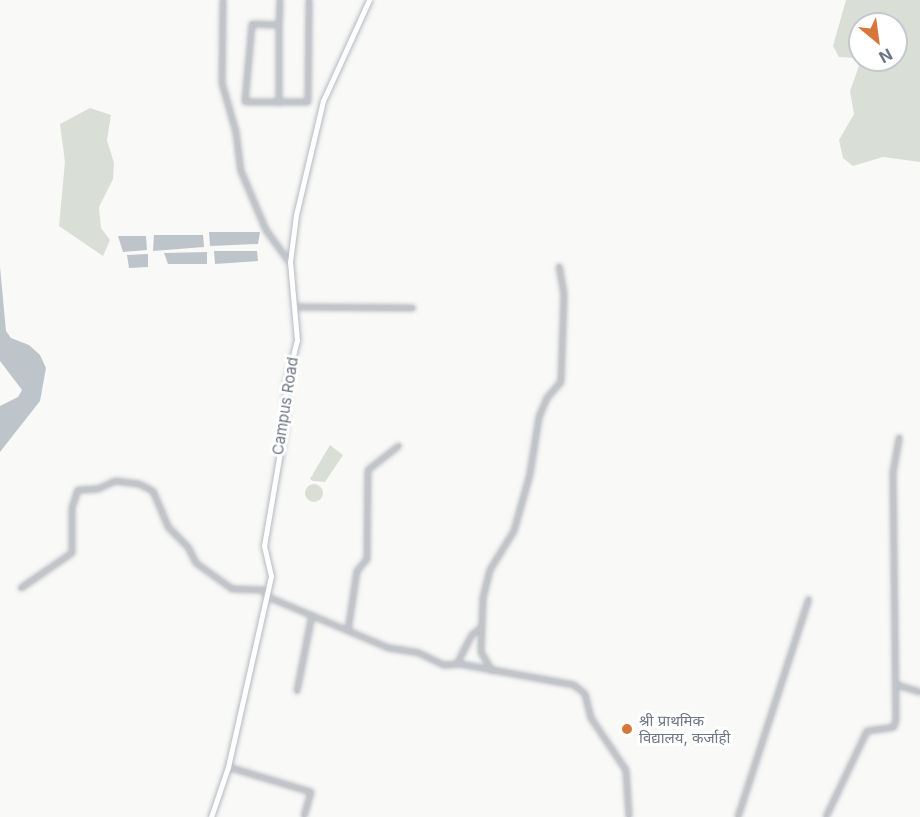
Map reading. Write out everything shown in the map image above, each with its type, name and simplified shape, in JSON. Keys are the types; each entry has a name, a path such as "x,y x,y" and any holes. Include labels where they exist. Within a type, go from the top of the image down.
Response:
{"street":[{"path":"224,0 222,82 236,132 241,171 266,230 290,262"},
{"path":"279,103 280,0"},
{"path":"279,25 252,24 245,102 308,102 309,0"},
{"name":"Campus Road","path":"211,817 228,767 271,576 264,546 285,423 286,383 297,340 290,262 323,101 369,0"},
{"path":"493,672 481,652 483,598 490,570 514,531 530,474 539,417 547,398 561,382 564,294 559,267"},
{"path":"295,307 413,308"},
{"path":"826,817 867,731 894,727 897,685 893,638 897,612 894,592 897,574 893,473 899,438"},
{"path":"348,631 357,571 367,559 368,470 399,446"},
{"path":"21,588 72,553 72,508 78,490 98,489 115,481 152,489 168,527 188,547 196,563 232,589 263,590 268,597 348,631 444,665 458,664 574,685 585,694 591,718 626,770 629,817"},
{"path":"738,817 809,599"},
{"path":"297,691 312,615"},
{"path":"458,664 472,635 482,626"},
{"path":"897,685 920,692"},
{"path":"228,767 311,792 304,816"}],"shaded area":[{"path":"846,0 920,0 920,162 883,157 853,166 843,158 839,140 854,114 850,91 857,72 908,72 908,12 848,12 848,58 839,57 833,46"},
{"path":"90,108 111,115 107,140 114,163 113,179 99,207 101,228 110,240 103,256 59,226 65,162 60,124"},
{"path":"209,232 260,232 258,244 210,246"},
{"path":"154,235 203,235 204,247 153,251"},
{"path":"118,236 146,236 147,250 123,252"},
{"path":"214,251 257,251 258,261 215,264"},
{"path":"207,252 207,264 168,264 164,253"},
{"path":"148,254 148,267 129,268 127,255"},
{"path":"0,267 6,331 11,338 29,345 40,355 46,368 40,401 0,452 0,406 18,397 22,390 0,361"},
{"path":"330,445 343,455 325,482 313,481 310,479"},
{"path":"314,484 320,487 323,493 320,499 314,502 308,499 305,493 308,487"}],"place":[{"name":"श्री प्राथमिक विद्यालय, कर्जाही","path":"627,729"}]}
